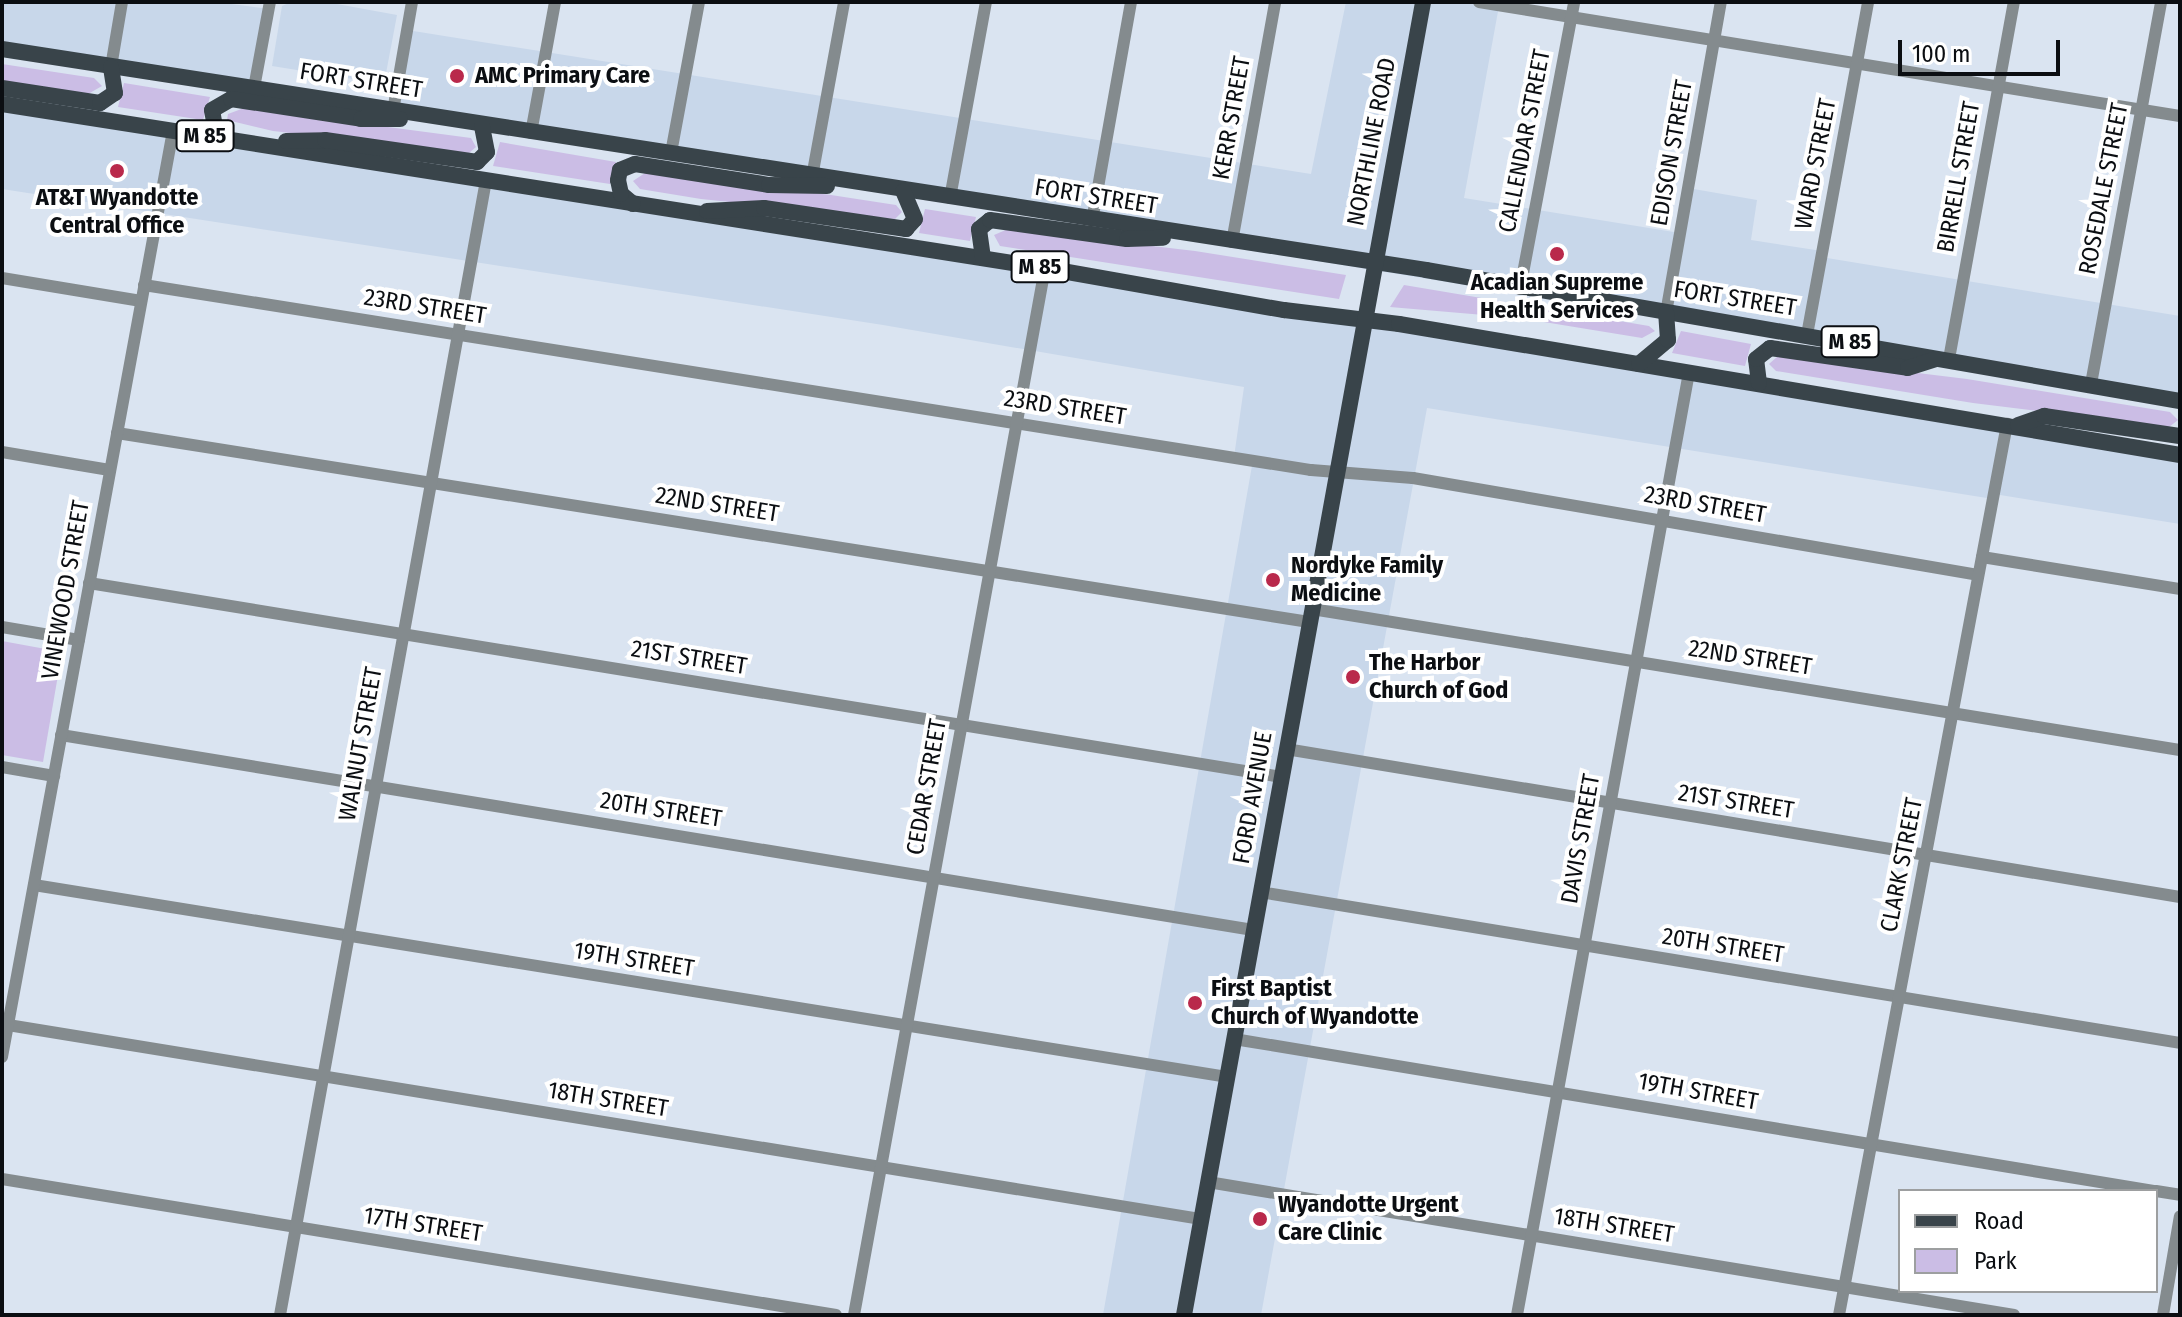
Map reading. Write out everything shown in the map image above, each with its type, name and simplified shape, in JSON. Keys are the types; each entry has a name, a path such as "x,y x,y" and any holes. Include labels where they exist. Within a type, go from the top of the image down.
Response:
{"main road":[{"name":"NORTHLINE ROAD","path":"1369,291 1423,2"},
{"name":"FORT STREET","path":"2,49 1092,221 1373,262 1945,358 2180,401"},
{"path":"2,88 100,103 115,93 111,67"},
{"path":"225,139 215,127 212,110 231,99 361,119 426,116"},
{"name":"M 85","path":"2,104 983,258 1185,294 1364,319 2180,455"},
{"path":"253,143 325,140 477,162 487,152 482,126"},
{"path":"633,204 618,186 620,170 635,164 769,185 857,183"},
{"path":"694,213 736,206 906,229 915,219 903,191"},
{"path":"983,258 979,229 990,220 1127,239 1185,235"},
{"name":"FORD AVENUE","path":"1184,1315 1369,291"},
{"path":"1639,364 1668,340 1666,313"},
{"path":"1759,383 1756,359 1770,348 1908,368 1945,358"},
{"path":"2012,425 2044,416 2180,436"}],"street":[{"path":"111,67 122,2"},
{"path":"254,88 270,2"},
{"path":"393,111 412,2"},
{"path":"531,133 555,2"},
{"path":"671,153 699,2"},
{"path":"812,177 844,2"},
{"path":"950,198 986,2"},
{"path":"1092,221 1131,2"},
{"name":"KERR STREET","path":"1232,242 1275,2"},
{"path":"1479,2 2180,116"},
{"name":"CALLENDAR STREET","path":"1520,289 1574,2"},
{"name":"EDISON STREET","path":"1666,313 1721,2"},
{"name":"WARD STREET","path":"1807,335 1868,2"},
{"name":"BIRRELL STREET","path":"1945,358 2014,2"},
{"name":"ROSEDALE STREET","path":"2091,384 2161,2"},
{"name":"VINEWOOD STREET","path":"2,1057 173,131"},
{"name":"WALNUT STREET","path":"280,1315 486,180"},
{"name":"CEDAR STREET","path":"854,1315 1045,268"},
{"path":"2,278 141,301"},
{"name":"23RD STREET","path":"144,285 1661,521 1978,575"},
{"name":"DAVIS STREET","path":"1517,1315 1689,372"},
{"name":"CLARK STREET","path":"1839,1315 1978,575 2012,425"},
{"name":"22ND STREET","path":"117,433 989,570 1636,662 2180,750"},
{"path":"2,452 110,470"},
{"path":"1982,557 2180,589"},
{"name":"21ST STREET","path":"89,583 1281,777"},
{"path":"2,627 79,640"},
{"name":"20TH STREET","path":"61,735 1253,930"},
{"name":"21ST STREET","path":"1286,749 2180,897"},
{"path":"2,767 54,776"},
{"name":"19TH STREET","path":"34,885 1227,1077"},
{"name":"20TH STREET","path":"1260,892 2180,1043"},
{"name":"18TH STREET","path":"8,1025 1201,1219"},
{"name":"19TH STREET","path":"1234,1039 2143,1189"},
{"name":"17TH STREET","path":"2,1179 836,1315"},
{"name":"18TH STREET","path":"1208,1182 2014,1315"},
{"name":"19TH STREET","path":"2158,1191 2180,1195"},
{"path":"2163,1315 2180,1216"}],"shaded area":[{"path":"2,2 216,2 269,9 254,88 2,49"},
{"path":"291,2 326,2 397,15 384,84 272,66 282,6"},
{"path":"1346,2 1504,2 1499,6 1464,198 1680,233 1688,188 1757,200 1751,240 1822,251 1821,257 2180,316 2180,401 393,111 407,30 1311,174"},
{"path":"2,104 2180,454 2180,524 1994,494 1993,499 1427,408 1261,1315 1103,1315 1253,460 1234,457 1244,387 883,325 2,189"}],"green space":[{"path":"2,64 94,78 102,86 88,94 2,83"},
{"path":"124,83 210,97 203,120 118,107"},
{"path":"244,108 471,138 476,147 469,153 273,131 227,120 228,114"},
{"path":"500,142 616,162 610,184 493,166"},
{"path":"645,173 831,195 896,205 902,212 895,219 701,199 640,189 633,181"},
{"path":"925,209 976,217 970,241 919,233"},
{"path":"1008,229 1195,251 1346,275 1339,299 1000,246 994,235"},
{"path":"1404,285 1649,326 1655,331 1642,338 1519,318 1390,307"},
{"path":"1681,331 1751,344 1745,366 1672,353"},
{"path":"1778,356 1967,379 2170,412 2178,420 2169,427 1973,403 1776,371 1769,364"},
{"path":"2,641 62,652 43,762 2,755"}],"place":[{"name":"AMC Primary Care","path":"457,76"},
{"name":"AT&T Wyandotte Central Office","path":"117,171"},
{"name":"Acadian Supreme Health Services","path":"1557,254"},
{"name":"Nordyke Family Medicine","path":"1273,580"},
{"name":"The Harbor Church of God","path":"1353,677"},
{"name":"First Baptist Church of Wyandotte","path":"1195,1003"},
{"name":"Wyandotte Urgent Care Clinic","path":"1260,1219"}]}
